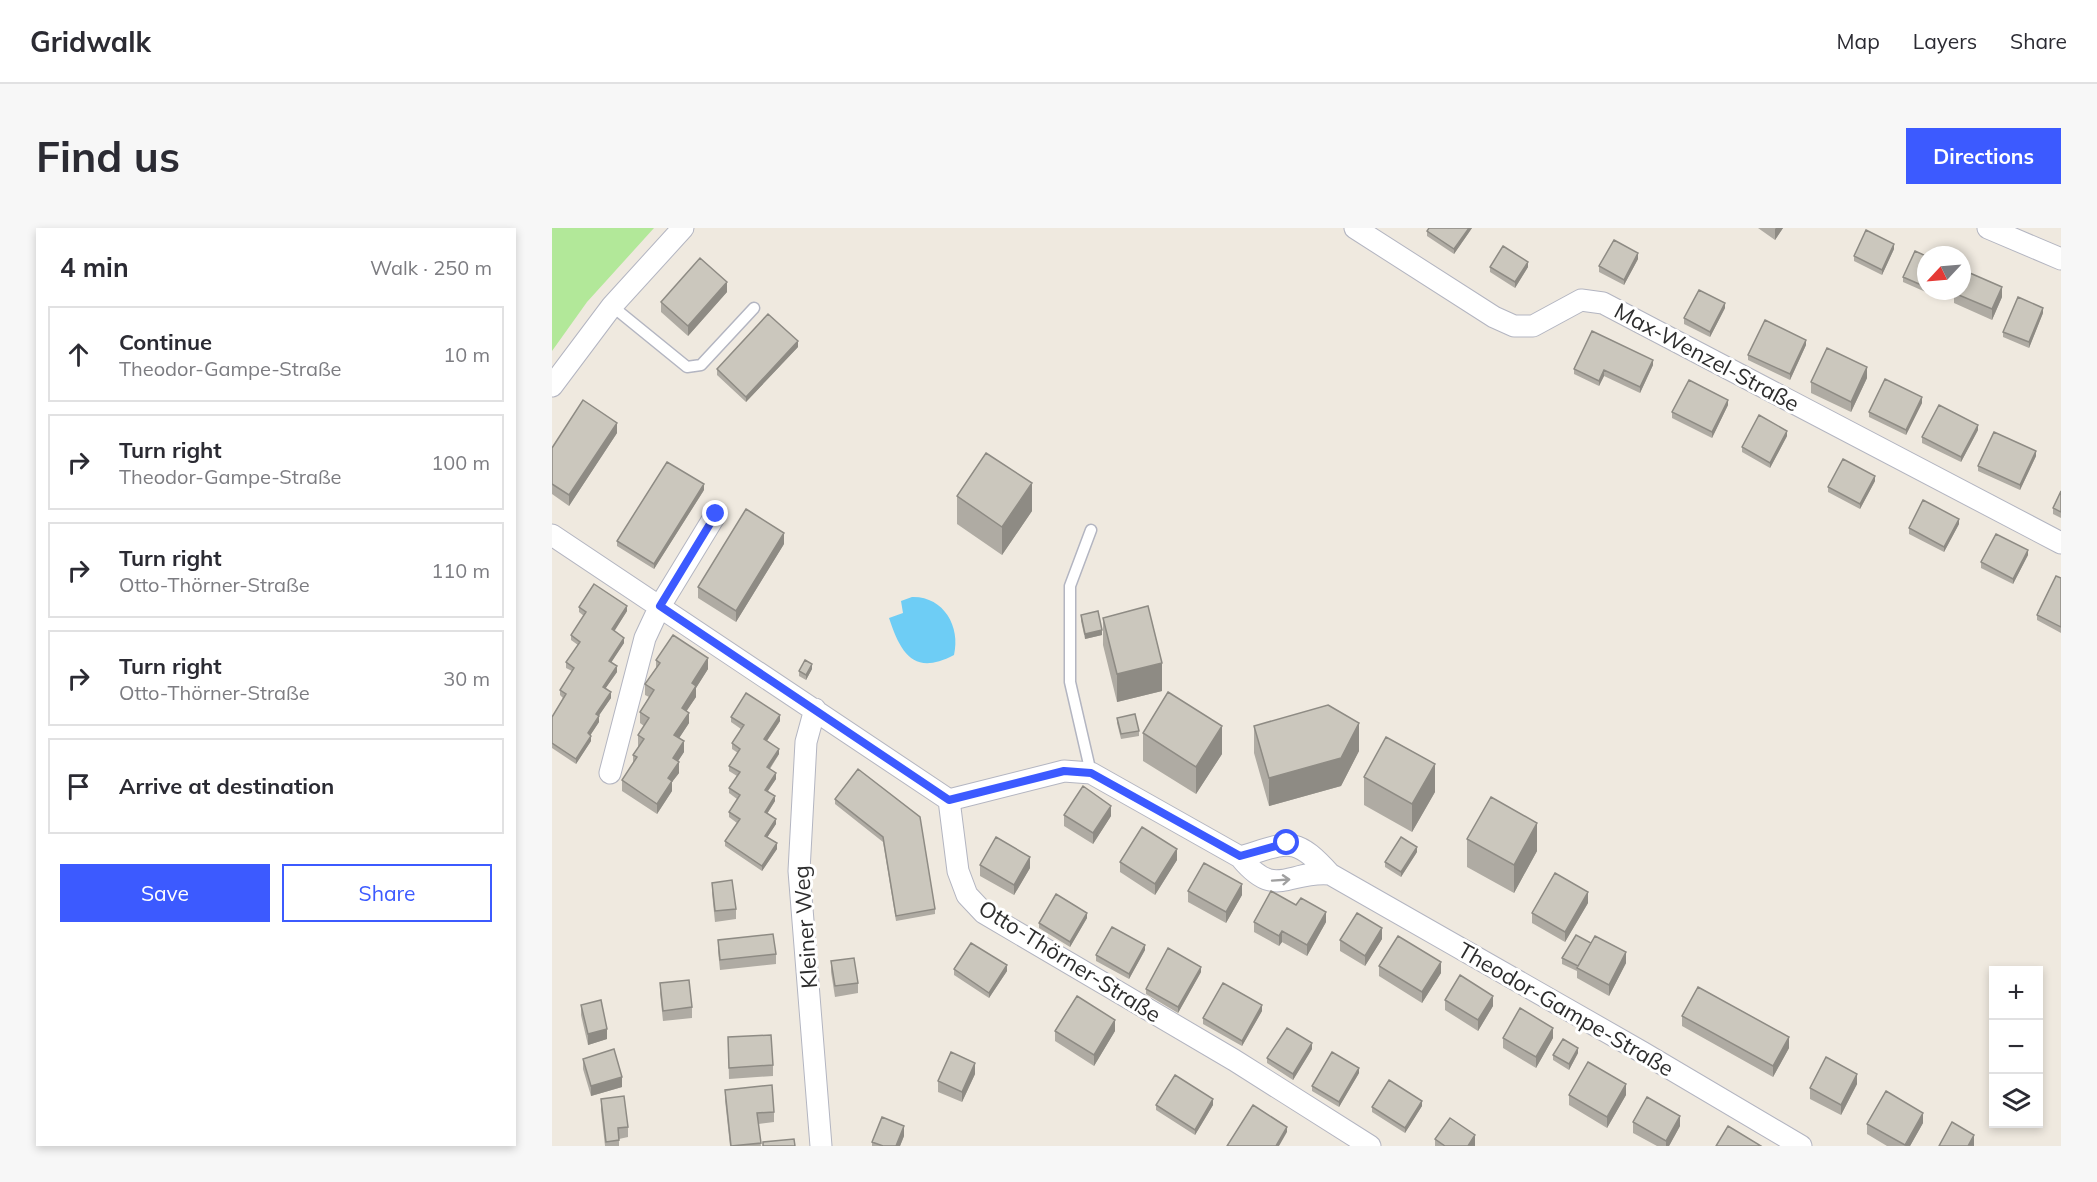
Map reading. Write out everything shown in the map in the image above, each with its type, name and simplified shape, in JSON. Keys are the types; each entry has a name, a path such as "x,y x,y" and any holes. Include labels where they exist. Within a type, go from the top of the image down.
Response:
{"street":[{"path":"552,386 612,306 683,228"},
{"name":"Max-Wenzel-Straße","path":"1355,228 1494,317 1514,326 1533,326 1581,300 1604,303 2061,543"},
{"path":"1988,228 2061,259"},
{"path":"610,774 645,638 660,606 716,514"},
{"path":"552,535 949,800 1064,771 1091,773 1240,856 1251,870 1267,880 1280,882 1316,873 1330,874"},
{"name":"Kleiner Weg","path":"815,709 806,742 800,871 821,1146"},
{"name":"Otto-Thörner-Straße","path":"949,800 958,871 967,895 984,913 1234,1060 1370,1146"},
{"name":"Theodor-Gampe-Straße","path":"1240,856 1287,843 1303,847 1330,874 1642,1052 1801,1146"}],"lane":[{"path":"612,306 687,367 701,365 754,308"},
{"path":"1091,530 1070,586 1070,682 1091,773"}],"green space":[{"path":"552,228 654,228 587,302 552,351"}],"water":[{"path":"912,597 933,602 947,615 955,634 954,655 929,663 919,662 904,651 889,618 903,613 901,601"}],"building":[{"path":"1429,228 1469,228 1454,249 1427,231"},
{"path":"1866,230 1894,244 1882,270 1854,256"},
{"path":"1614,240 1638,253 1624,280 1599,266"},
{"path":"1503,246 1528,262 1515,282 1490,267"},
{"path":"1915,251 1917,252 1917,283 1903,277"},
{"path":"700,258 727,282 688,326 661,302"},
{"path":"1971,273 2002,287 1992,309 1971,300"},
{"path":"1699,290 1725,303 1710,332 1684,318"},
{"path":"2018,297 2043,308 2029,342 2003,332"},
{"path":"768,314 798,341 746,397 717,369"},
{"path":"1765,320 1806,340 1790,374 1748,355"},
{"path":"1592,331 1653,360 1640,387 1604,370 1599,381 1574,369"},
{"path":"1827,348 1867,367 1851,402 1811,382"},
{"path":"1885,379 1922,397 1906,430 1869,412"},
{"path":"1689,380 1728,400 1712,432 1672,412"},
{"path":"583,400 617,423 569,495 552,484 552,448"},
{"path":"1939,405 1978,425 1961,457 1922,437"},
{"path":"1759,415 1787,431 1770,463 1742,447"},
{"path":"1994,432 2036,451 2020,485 1978,466"},
{"path":"986,453 1032,483 1002,527 957,496"},
{"path":"1843,459 1875,476 1860,504 1828,487"},
{"path":"667,462 704,484 654,564 617,541"},
{"path":"2061,491 2061,512 2053,508"},
{"path":"1923,500 1959,519 1944,547 1909,528"},
{"path":"746,509 784,533 736,611 698,587"},
{"path":"1996,534 2028,550 2013,579 1981,562"},
{"path":"2056,576 2061,578 2061,627 2037,615"},
{"path":"594,584 627,606 612,629 624,638 609,661 617,666 603,687 611,692 596,714 599,716 588,733 591,736 576,759 552,743 552,717 566,694 560,690 574,668 566,662 580,642 571,635 586,612 579,607"},
{"path":"1148,606 1162,663 1117,674 1103,618"},
{"path":"1098,611 1102,630 1085,634 1081,615"},
{"path":"673,635 708,658 692,683 696,686 682,708 689,713 674,735 684,741 673,758 679,762 668,778 672,781 657,804 622,780 637,757 633,755 644,739 638,735 649,718 640,712 654,690 645,684 660,663 656,660"},
{"path":"805,660 812,664 806,675 799,671"},
{"path":"1168,692 1222,726 1196,767 1143,733"},
{"path":"746,693 780,715 764,739 779,749 767,767 776,773 765,790 775,796 765,812 776,819 765,836 777,843 762,866 725,841 740,819 729,812 740,795 729,788 740,772 729,766 740,749 732,743 744,725 731,717"},
{"path":"1328,705 1359,723 1341,758 1269,778 1254,726"},
{"path":"1135,714 1139,731 1121,734 1117,718"},
{"path":"1386,737 1435,764 1412,804 1364,777"},
{"path":"858,769 920,817 935,909 896,916 883,837 835,799"},
{"path":"1083,786 1111,806 1093,833 1064,815"},
{"path":"1491,797 1537,823 1514,865 1467,839"},
{"path":"1142,827 1177,849 1155,884 1120,862"},
{"path":"996,837 1030,857 1014,885 980,865"},
{"path":"1401,837 1417,847 1401,872 1385,862"},
{"path":"1204,863 1242,884 1226,912 1188,891"},
{"path":"1555,873 1588,892 1565,932 1532,913"},
{"path":"732,880 736,909 715,911 712,883"},
{"path":"1271,891 1296,905 1301,898 1326,912 1307,945 1282,931 1279,936 1254,922"},
{"path":"1056,894 1087,913 1070,942 1039,923"},
{"path":"1357,913 1382,928 1365,956 1340,940"},
{"path":"1112,927 1145,945 1129,974 1096,955"},
{"path":"773,934 776,954 720,960 718,940"},
{"path":"1576,935 1591,943 1578,966 1562,958"},
{"path":"1398,936 1441,962 1422,992 1379,966"},
{"path":"1595,936 1626,952 1609,985 1577,968"},
{"path":"971,943 1007,965 989,993 954,969"},
{"path":"1168,948 1201,967 1178,1007 1146,989"},
{"path":"854,958 858,983 835,986 831,961"},
{"path":"1460,975 1493,996 1478,1020 1445,1000"},
{"path":"689,980 692,1007 663,1011 660,983"},
{"path":"1223,983 1262,1005 1242,1041 1203,1018"},
{"path":"1698,987 1789,1037 1773,1066 1682,1016"},
{"path":"1077,996 1115,1020 1094,1055 1055,1031"},
{"path":"601,1000 607,1029 588,1034 581,1005"},
{"path":"1520,1008 1553,1028 1536,1057 1503,1038"},
{"path":"1287,1028 1312,1043 1293,1074 1267,1058"},
{"path":"771,1035 773,1065 729,1068 728,1037"},
{"path":"1563,1039 1578,1048 1569,1064 1553,1055"},
{"path":"614,1049 622,1077 591,1086 583,1059"},
{"path":"951,1052 975,1063 962,1092 938,1081"},
{"path":"1332,1052 1359,1068 1339,1102 1312,1086"},
{"path":"1826,1057 1857,1074 1841,1105 1810,1088"},
{"path":"1588,1062 1626,1084 1607,1117 1569,1095"},
{"path":"1175,1075 1213,1099 1195,1130 1156,1105"},
{"path":"1389,1080 1422,1101 1405,1128 1372,1107"},
{"path":"772,1085 774,1112 757,1113 761,1143 731,1146 725,1090"},
{"path":"1886,1091 1923,1113 1905,1145 1867,1124"},
{"path":"624,1096 628,1127 618,1128 619,1140 606,1142 601,1099"},
{"path":"1647,1097 1680,1116 1666,1141 1633,1122"},
{"path":"1253,1105 1287,1127 1276,1146 1227,1146"},
{"path":"882,1117 904,1126 896,1146 883,1146 872,1142"},
{"path":"1450,1118 1475,1135 1468,1146 1445,1146 1435,1139"},
{"path":"1952,1122 1974,1135 1968,1146 1939,1146"},
{"path":"1728,1126 1761,1146 1716,1146"},
{"path":"794,1139 795,1146 763,1146 763,1142"}],"route":[{"path":"716,514 660,606 949,800 1064,771 1091,773 1240,856 1287,843"}]}
